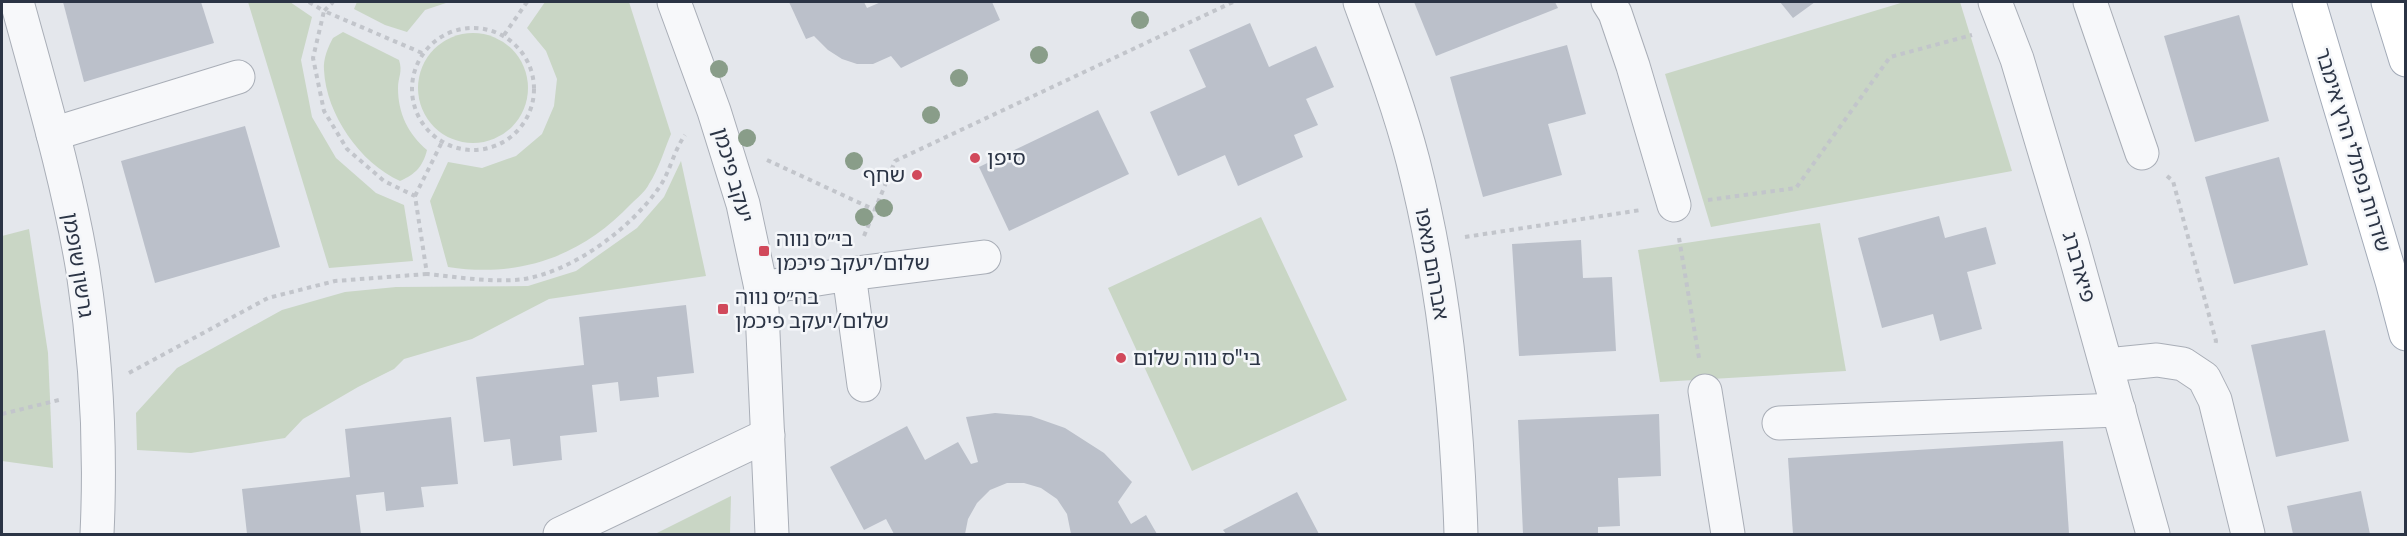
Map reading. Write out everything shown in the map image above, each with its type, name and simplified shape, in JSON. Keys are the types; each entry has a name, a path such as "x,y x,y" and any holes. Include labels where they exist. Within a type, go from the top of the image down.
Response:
{"main road":[{"name":"שדרות נפתלי הרץ אימבר","path":"2309,2 2406,334"},
{"path":"2388,2 2406,60"}],"street":[{"name":"גרשון שופמן","path":"17,2 53,135 83,271 95,391 97,534"},
{"name":"יעקב פיכמן","path":"674,2 710,100 743,204 761,288 772,534"},
{"name":"אברהם מאפו","path":"1360,2 1412,160 1437,274 1453,408 1461,534"},
{"path":"1608,2 1615,13 1633,66 1674,205"},
{"path":"2090,2 2142,153"},
{"name":"פיארברג","path":"2000,14 2017,59 2072,243 2153,534"},
{"path":"53,135 238,77"},
{"path":"761,288 984,257"},
{"path":"849,274 864,385"},
{"path":"2107,365 2157,360 2183,364 2204,378 2215,400 2248,534"},
{"path":"1704,391 1728,534"},
{"path":"1779,423 2119,410"},
{"path":"560,534 768,435"}],"path":[{"path":"309,2 324,11 422,53"},
{"path":"333,2 324,11 313,58 324,111 347,149 384,181 415,196"},
{"path":"504,35 528,2"},
{"path":"849,274 895,160 1233,2"},
{"path":"1430,243 1796,188 1890,57 2000,14"},
{"path":"468,27 487,28 504,35 519,47 530,63 535,82 533,102 526,120 514,135 498,145 479,150 460,149 442,142 429,132 418,118 412,102 411,85 414,69 422,53 434,40 451,31 468,27"},
{"path":"2,414 95,391 268,298 335,281 428,274 469,279 524,279 577,262 625,225 659,188 676,147 710,100"},
{"path":"723,140 875,210"},
{"path":"428,274 415,196 442,142"},
{"path":"2142,153 2173,182 2216,341 2204,378"},
{"path":"1674,205 1704,391"}],"green space":[{"path":"248,2 290,2 312,17 301,60 312,117 336,158 376,193 404,205 413,261 329,268"},
{"path":"357,2 449,2 425,10 407,32 385,25 354,9"},
{"path":"545,2 629,2 671,134 656,172 645,190 612,222 591,238 547,260 524,266 474,270 448,267 430,201 448,162 482,168 516,156 542,134 554,106 557,79 546,51 527,28"},
{"path":"1904,2 1960,2 2012,171 1711,227 1665,74"},
{"path":"343,32 399,60 401,68 398,97 402,114 409,130 427,150 418,169 400,181 385,173 359,150 338,120 331,103 326,87 324,62 333,38"},
{"path":"473,33 494,37 512,49 524,67 528,88 524,109 512,127 494,139 473,143 452,139 434,127 422,109 418,88 422,67 434,49 452,37"},
{"path":"681,161 706,276 549,299 472,339 404,359 394,369 303,419 285,438 191,453 137,450 136,413 177,368 282,310 345,292 396,287 528,286 576,271 637,228 664,197"},
{"path":"1261,217 1347,400 1192,471 1108,288"},
{"path":"1820,223 1846,371 1660,382 1638,250"},
{"path":"29,229 48,353 53,468 2,461 2,236"},
{"path":"731,496 730,534 655,534"}],"building":[{"path":"63,2 201,2 214,43 84,82"},
{"path":"789,2 864,2 867,8 881,2 992,2 1000,20 901,68 891,56 873,64 857,64 842,59 828,50 814,36 806,39"},
{"path":"1414,2 1555,2 1558,8 1436,56"},
{"path":"1780,2 1815,2 1793,18"},
{"path":"2239,15 2269,121 2195,142 2164,36"},
{"path":"1250,23 1269,67 1316,46 1334,87 1306,99 1318,125 1294,135 1303,157 1238,186 1225,155 1178,176 1150,112 1206,87 1189,50"},
{"path":"1567,45 1586,114 1548,124 1562,175 1483,197 1450,77"},
{"path":"1098,110 1129,174 1009,231 979,167"},
{"path":"245,126 280,247 155,283 121,161"},
{"path":"2279,157 2308,265 2234,284 2205,177"},
{"path":"1939,216 1945,238 1986,227 1996,264 1967,272 1982,329 1940,341 1933,314 1882,328 1858,238"},
{"path":"1581,240 1583,278 1612,277 1616,351 1519,356 1512,244"},
{"path":"686,305 694,373 657,377 659,397 620,401 618,382 592,385 597,432 560,436 562,460 513,466 510,439 484,442 476,377 584,365 579,317"},
{"path":"2325,330 2349,441 2276,457 2251,345"},
{"path":"995,413 1031,416 1065,428 1104,453 1132,482 1118,502 1131,524 1146,515 1157,534 1071,534 1067,514 1057,499 1041,488 1024,483 1007,483 990,490 977,503 968,519 965,534 894,534 886,519 864,530 830,467 907,426 925,460 958,442 971,464 978,462 966,417"},
{"path":"1659,414 1661,476 1618,478 1620,526 1598,527 1598,534 1523,534 1518,420"},
{"path":"451,417 458,484 421,487 424,507 386,511 384,492 356,495 361,534 247,534 242,489 350,477 345,429"},
{"path":"2063,441 2069,534 1793,534 1788,458"},
{"path":"2361,491 2370,534 2293,534 2287,506"},
{"path":"1297,492 1319,534 1226,534 1223,530"}],"place":[{"name":"סיפן","path":"975,158"},
{"name":"שחף","path":"917,175"},
{"name":"בי״ס נווה שלום/יעקב פיכמן","path":"764,251"},
{"name":"בה״ס נווה שלום/יעקב פיכמן","path":"723,309"},
{"name":"בי\"ס נווה שלום","path":"1121,358"}]}
